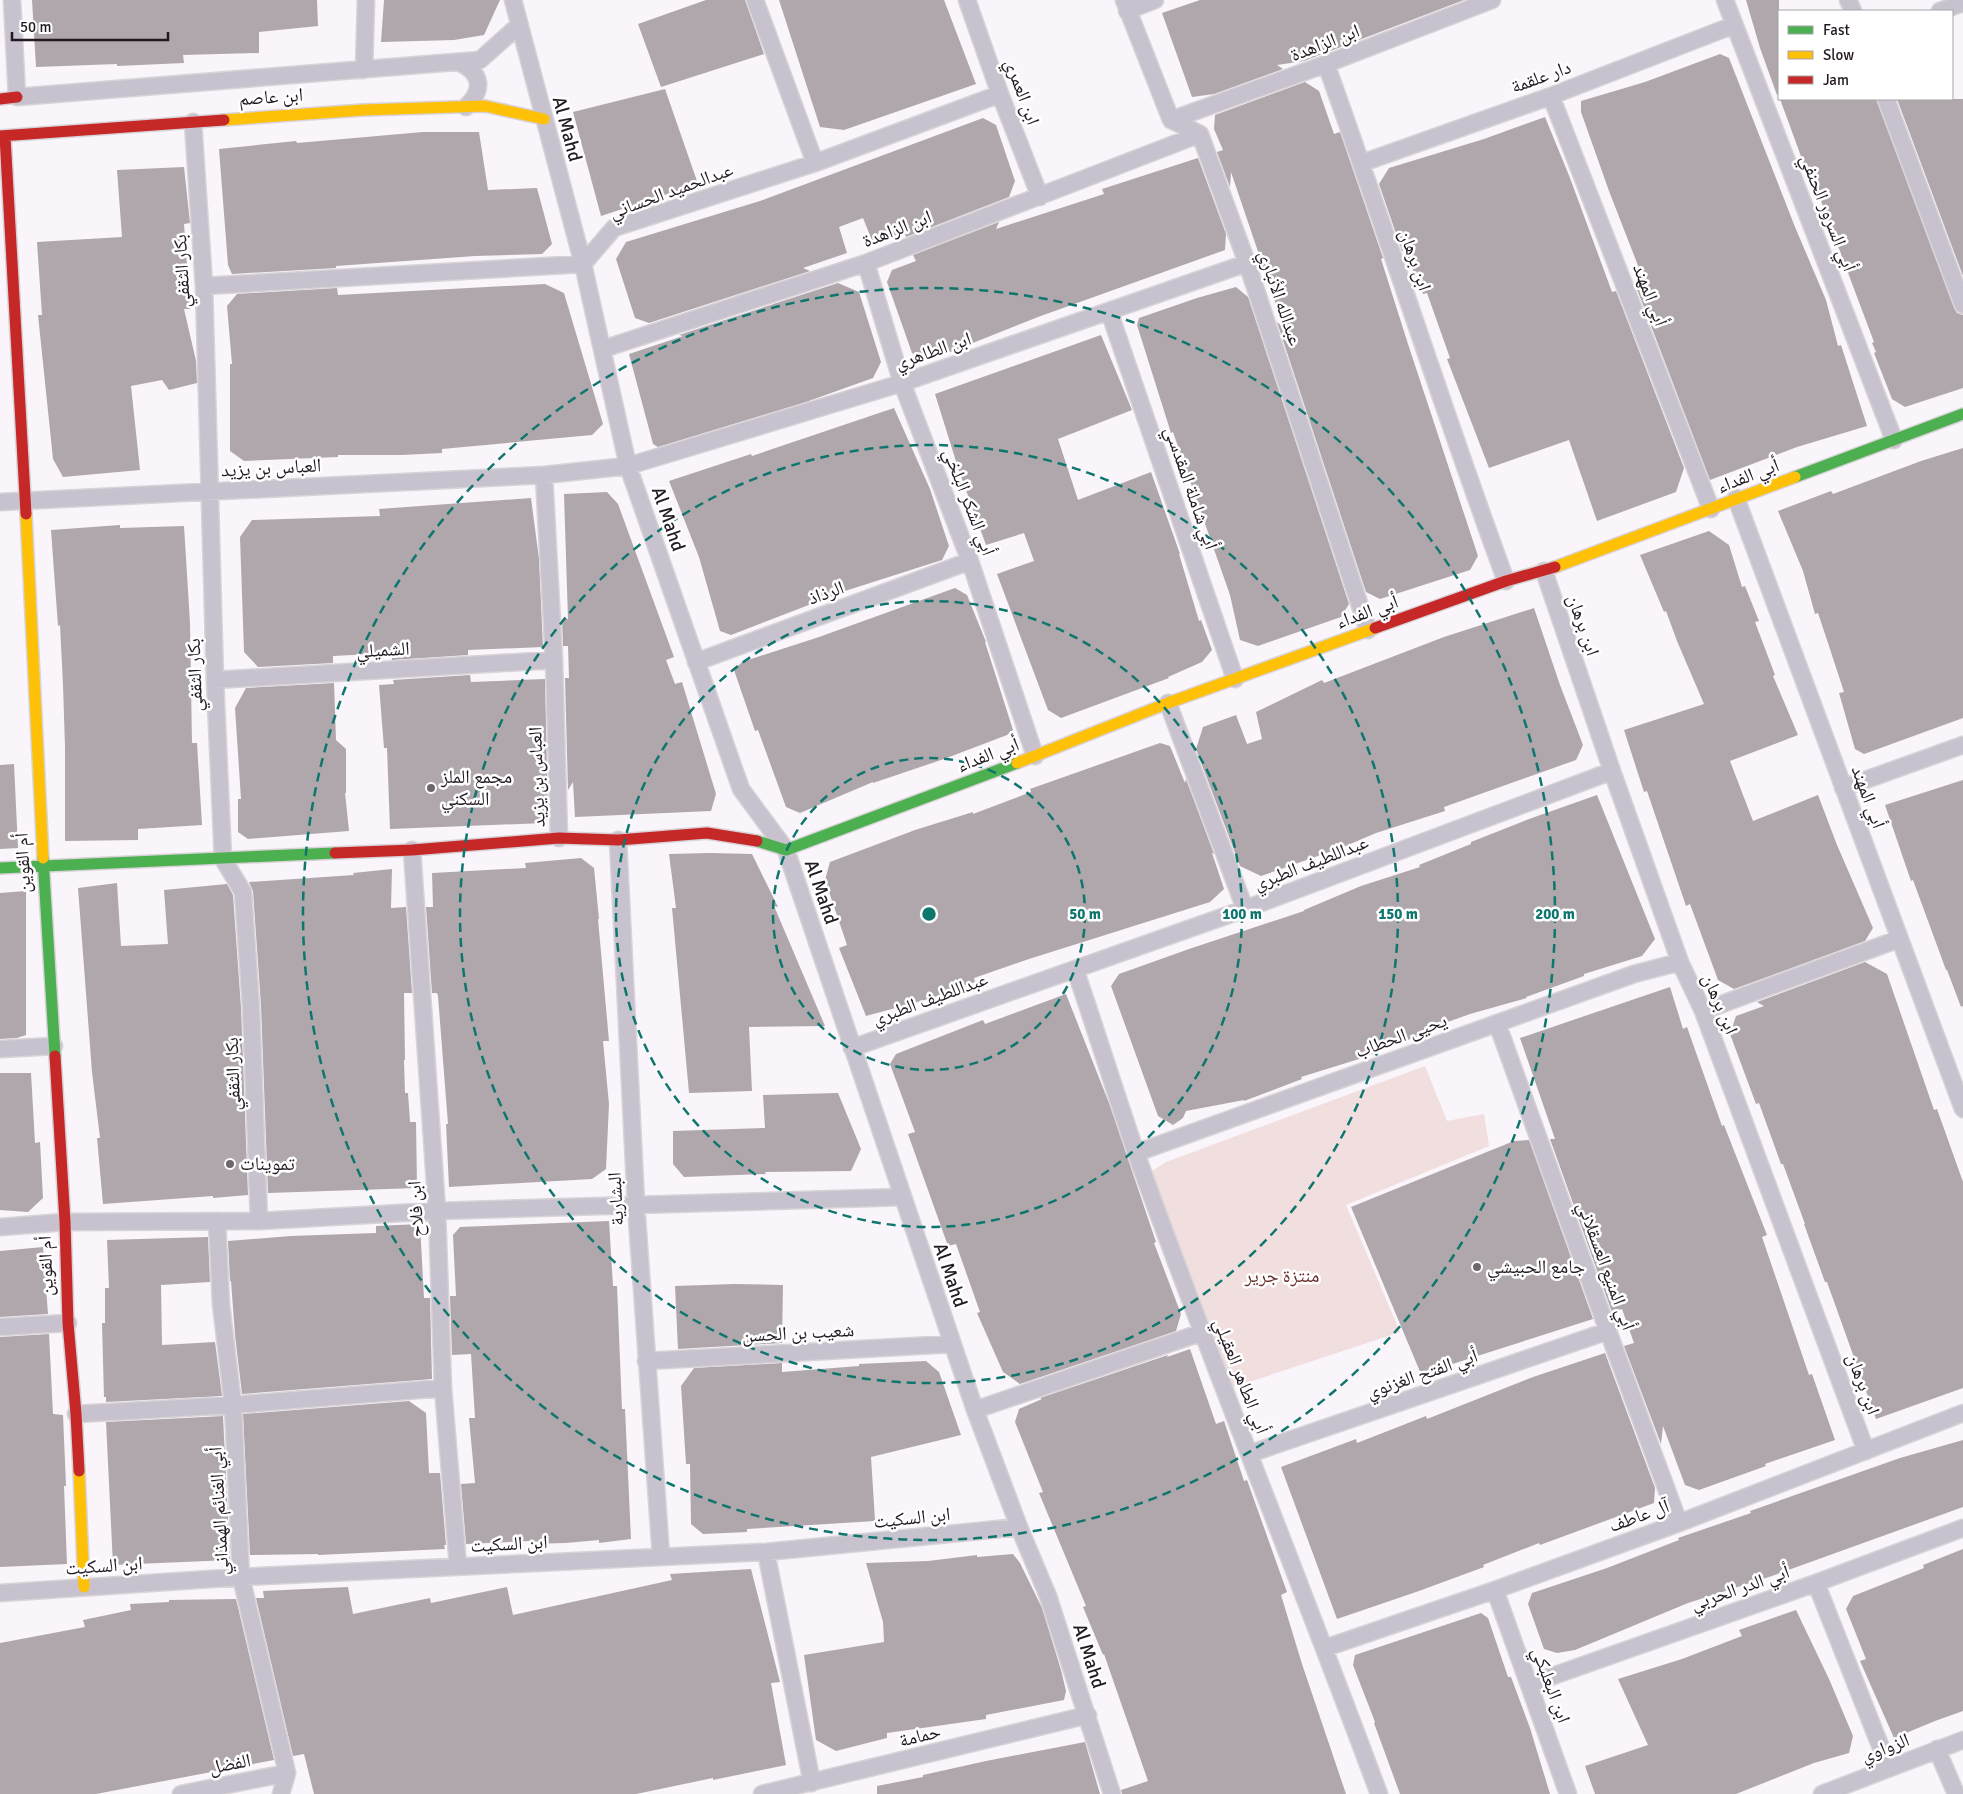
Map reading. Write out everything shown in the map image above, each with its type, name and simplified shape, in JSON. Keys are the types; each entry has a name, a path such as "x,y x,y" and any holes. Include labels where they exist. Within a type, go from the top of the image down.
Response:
{"street":[{"path":"12,0 17,97"},
{"path":"364,70 366,0"},
{"name":"Al Mahd","path":"513,0 518,26 583,264 628,466 741,789 786,850 952,1344 1018,1527 1048,1596 1112,1794"},
{"path":"755,0 815,163"},
{"name":"ابن العمري","path":"967,0 1000,94 1040,197"},
{"path":"1155,0 1126,5 1171,120 1200,134"},
{"name":"ابن الزاهدة","path":"1171,120 1326,64 1492,0"},
{"name":"أبي السرور الحنفي","path":"1725,0 1894,440"},
{"path":"1943,10 1963,4"},
{"name":"دار علقمة","path":"1362,163 1551,96 1734,25"},
{"name":"ابن عاصم","path":"0,99 480,60 518,26"},
{"path":"458,62 469,67 477,76 475,98 466,107"},
{"name":"ابن برهان","path":"1326,64 1362,163 1466,473 1506,581"},
{"name":"عبدالحميد الحساني","path":"583,264 614,228 815,163 1000,94"},
{"name":"أبي المهند","path":"1551,96 1711,509"},
{"path":"1886,100 1963,305"},
{"name":"ابن عاصم","path":"2,136 363,110 485,106 544,119"},
{"name":"بكار الثقفي","path":"193,122 204,286 215,680 223,859 243,892 251,1007 259,1221"},
{"name":"ابن الزاهدة","path":"603,349 866,262 1040,197 1200,134"},
{"name":"عبدالله الأنباري","path":"1200,134 1247,263 1368,630"},
{"name":"أم القوين","path":"2,136 25,501 43,865 65,1222 68,1323 76,1414 84,1587"},
{"name":"أبي الشكر البلخي","path":"866,262 902,383 970,562 1035,756"},
{"name":"ابن الطاهري","path":"628,466 902,383 1247,263"},
{"path":"204,286 583,264"},
{"name":"أبي شاملة المقدسي","path":"1109,311 1235,679"},
{"name":"أبي الفداء","path":"786,850 1035,756 1168,703 1506,581 1544,571 1963,414"},
{"name":"العباس بن يزيد","path":"0,502 210,490 544,475 628,466"},
{"name":"العباس بن يزيد","path":"544,475 554,660 559,838"},
{"name":"أبي المهند","path":"1736,498 1963,1109"},
{"name":"الرذاذ","path":"696,662 970,562"},
{"name":"ابن برهان","path":"1544,571 1680,962 1703,1011 1866,1451"},
{"name":"الشميلي","path":"215,680 554,660"},
{"path":"1168,703 1245,909"},
{"path":"1843,788 1963,745"},
{"name":"عبداللطيف الطبري","path":"852,1048 1245,909 1612,771"},
{"path":"0,868 412,850 559,838 618,840 707,834 749,839 786,850"},
{"name":"البشارية","path":"618,840 636,1204 660,1556"},
{"name":"ابن فلاح","path":"412,850 437,1211 443,1388 458,1566"},
{"path":"1703,1011 1899,939"},
{"name":"يحيى الحطاب","path":"1136,1152 1634,974 1680,962"},
{"name":"أبي الطاهر العقيلي","path":"1075,968 1136,1152 1379,1794"},
{"name":"أبي المنيع العسقلاني","path":"1496,1023 1679,1522"},
{"path":"0,1049 54,1046"},
{"path":"0,1227 65,1222 259,1221 437,1211 903,1197"},
{"name":"أبي الغنائم الهمذاني","path":"217,1221 221,1304 233,1405 241,1576 287,1773 281,1794"},
{"path":"0,1326 68,1323"},
{"name":"أبي الفتح الغزنوي","path":"1249,1454 1608,1331"},
{"path":"975,1410 1203,1332"},
{"name":"شعيب بن الحسن","path":"646,1361 952,1344"},
{"path":"76,1414 233,1405 443,1388"},
{"name":"آل عاطف","path":"1325,1648 1495,1590 1963,1414"},
{"name":"ابن السكيت","path":"0,1593 241,1576 766,1552 1018,1527"},
{"name":"أبي الدر الحربي","path":"1530,1684 1816,1583 1963,1528"},
{"path":"766,1552 812,1783"},
{"path":"1816,1583 1889,1768"},
{"name":"ابن البعلبكي","path":"1495,1590 1568,1794"},
{"name":"حمامة","path":"762,1794 1088,1715"},
{"name":"الزواوي","path":"1822,1794 1963,1740"},
{"path":"1938,1749 1956,1794"},
{"name":"الفضل","path":"181,1794 287,1773"}],"green space":[{"name":"منتزة جرير","path":"1425,1066 1447,1121 1484,1114 1489,1146 1346,1205 1400,1332 1231,1388 1152,1171 1166,1162"}],"building":[{"path":"32,0 317,0 318,26 259,32 259,53 183,55 184,63 36,67"},
{"path":"384,0 500,0 484,35 454,40 381,42"},
{"path":"706,0 745,0 764,54 661,87 638,24"},
{"path":"779,0 944,0 976,84 844,130 820,127"},
{"path":"1200,0 1464,0 1304,61 1277,65 1283,69 1214,94 1192,97 1162,13"},
{"path":"1746,0 1779,0 1777,95 1760,48"},
{"path":"1720,54 1729,58 1795,227 1826,300 1838,346 1841,345 1867,426 1797,447 1710,480 1635,284 1644,281 1581,112 1581,101 1645,82"},
{"path":"1305,82 1319,91 1334,134 1340,132 1383,258 1381,259 1408,344 1478,556 1470,570 1380,599 1366,592 1277,322 1284,328 1231,172 1230,187 1217,152 1223,150 1214,129 1215,115"},
{"path":"665,89 698,184 601,216 573,112"},
{"path":"1963,99 1963,276 1897,100"},
{"path":"1780,100 1876,100 1954,308 1957,313 1963,315 1963,388 1905,407 1892,399 1874,353 1876,352 1872,343 1874,342 1809,169 1806,170"},
{"path":"1545,117 1570,178 1612,292 1616,291 1684,468 1676,492 1597,521 1569,440 1489,468 1447,359 1450,358 1427,293 1423,294 1405,250 1402,251 1379,184 1389,168 1484,139"},
{"path":"983,118 996,125 1015,181 1009,197 906,237 904,232 873,243 863,218 839,227 847,253 803,268 810,271 649,323 635,318 616,259 626,242 760,201"},
{"path":"423,132 479,132 488,190 537,188 552,244 542,254 475,256 336,266 336,268 232,274 228,265 219,149 296,141 297,143"},
{"path":"1198,158 1226,234 1225,250 1038,317 930,360 912,353 887,282 892,270 916,261 913,255 999,222 996,229 1104,194 1102,189"},
{"path":"184,167 190,223 184,224 190,309 184,309 196,361 197,383 169,390 162,380 131,386 140,470 63,477 53,459 38,315 42,315 37,242 122,237 117,170"},
{"path":"838,283 859,292 881,362 873,378 806,402 658,447 653,444 629,354 683,336 679,335"},
{"path":"545,284 564,293 603,424 592,435 442,449 442,453 402,455 338,455 338,457 244,461 230,451 230,364 232,364 227,306 237,294 337,288 338,295"},
{"path":"1236,287 1248,297 1349,604 1341,617 1258,646 1240,640 1230,595 1173,432 1171,433 1137,325 1139,318"},
{"path":"1101,335 1132,410 1058,439 1078,500 1151,472 1180,554 1199,621 1201,620 1212,650 1202,662 1169,678 1061,718 1048,710 997,574 1034,561 1024,533 986,545 959,471 935,394"},
{"path":"894,408 930,489 949,546 942,560 845,591 731,635 720,631 699,557 669,481 751,454 752,456"},
{"path":"1963,448 1963,718 1864,754 1855,749 1839,693 1844,692 1818,613 1815,614 1803,571 1778,511 1831,491 1833,494 1921,461"},
{"path":"607,492 618,504 674,657 666,660 675,684 682,682 716,794 711,811 575,817 573,782 568,790 565,678 569,678 568,646 563,646 562,619 568,619 564,494"},
{"path":"531,498 539,559 543,647 468,650 468,655 392,660 391,653 333,656 333,663 258,667 244,652 240,537 252,520 380,516 379,509"},
{"path":"120,525 120,528 184,526 190,623 192,743 197,743 202,825 138,829 138,840 65,841 63,685 60,625 58,626 51,530"},
{"path":"1709,531 1729,545 1742,587 1745,586 1759,621 1755,622 1775,675 1773,676 1798,735 1730,761 1753,821 1818,795 1837,845 1873,928 1865,941 1734,989 1718,980 1690,904 1686,906 1647,791 1644,792 1624,730 1704,704 1666,611 1664,612 1640,555"},
{"path":"955,588 967,595 986,642 1013,730 1007,735 944,759 873,782 800,813 786,807 758,730 755,731 734,670 742,662 819,637"},
{"path":"1534,608 1583,745 1576,760 1444,807 1445,811 1376,833 1341,848 1261,876 1240,866 1196,749 1203,727 1236,715 1247,744 1262,739 1256,712 1322,680 1324,683 1444,637"},
{"path":"470,675 471,682 545,679 548,818 545,823 390,829 387,748 384,748 379,685 394,684 393,680"},
{"path":"334,683 336,740 346,749 345,793 349,831 248,839 238,832 238,799 241,799 235,708 246,688"},
{"path":"1160,743 1170,746 1185,783 1186,779 1214,854 1212,853 1224,889 1210,902 1029,959 974,978 975,982 932,998 866,1016 839,948 847,945 825,880 830,862 915,830 973,812 973,814 1031,792 1030,789"},
{"path":"14,764 18,848 0,849 0,765"},
{"path":"1963,780 1963,1006 1961,1007 1913,880 1911,881 1885,805"},
{"path":"1597,795 1655,939 1642,956 1584,974 1584,976 1527,998 1470,1014 1417,1033 1418,1036 1359,1059 1301,1077 1302,1079 1244,1101 1186,1111 1183,1118 1173,1125 1158,1116 1111,986 1119,974 1304,911 1361,886 1420,867 1419,865 1471,844 1471,842 1529,819"},
{"path":"669,854 752,854 778,907 774,906 825,1026 749,1027 752,1091 689,1093 672,908 676,908"},
{"path":"581,858 594,868 609,1041 603,1041 609,1104 606,1169 592,1179 449,1187 446,1124 448,1124 438,996 437,993 432,993 426,907 433,907 432,873 526,868 525,863"},
{"path":"392,869 391,908 406,907 412,993 404,993 405,1093 408,1093 410,1122 416,1122 417,1188 268,1193 261,1006 253,891 249,882 354,875 353,873"},
{"path":"117,883 121,946 168,944 164,890 227,884 233,895 241,1008 248,1195 103,1204 97,1138 100,1138 92,1072 78,888"},
{"path":"26,891 26,1035 17,1038 0,1039 0,893"},
{"path":"1865,962 1887,974 1934,1110 1937,1109 1963,1182 1963,1388 1876,1419 1783,1164 1781,1164 1759,1103 1756,1104 1730,1034 1736,1016 1764,1006 1757,1002"},
{"path":"1670,987 1683,1029 1687,1027 1722,1126 1724,1125 1767,1235 1762,1237 1809,1375 1812,1374 1835,1440 1765,1464 1766,1466 1699,1490 1685,1485 1663,1426 1661,1444 1624,1346 1634,1343 1622,1309 1612,1312 1550,1139 1555,1139 1520,1038"},
{"path":"1066,994 1109,1103 1156,1242 1154,1243 1181,1314 1176,1331 1020,1384 1003,1372 977,1313 980,1312 956,1244 948,1246 908,1134 915,1132 890,1064 896,1054 983,1020 985,1024"},
{"path":"0,1073 31,1073 35,1143 40,1142 43,1198 28,1212 0,1210"},
{"path":"838,1093 861,1149 851,1171 765,1172 766,1174 684,1177 673,1164 673,1131 765,1128 763,1095"},
{"name":"جامع الحبيشي","path":"1529,1140 1593,1319 1421,1374 1351,1207 1514,1141"},
{"path":"609,1221 613,1286 617,1286 622,1409 625,1409 631,1539 599,1543 599,1540 566,1543 530,1544 530,1541 466,1544 461,1484 475,1483 469,1418 475,1418 471,1354 452,1355 450,1296 456,1296 453,1235 460,1227"},
{"path":"420,1224 424,1298 430,1298 432,1379 242,1394 230,1281 228,1241 291,1236 376,1233 376,1226"},
{"path":"208,1237 210,1282 161,1285 162,1345 215,1342 222,1396 106,1402 106,1397 104,1397 102,1323 105,1323 105,1288 109,1288 107,1240"},
{"path":"43,1247 48,1314 0,1317 0,1251"},
{"path":"783,1285 782,1343 678,1349 675,1286"},
{"path":"49,1334 53,1414 63,1415 67,1564 0,1567 0,1337"},
{"path":"1190,1349 1216,1424 1224,1421 1244,1481 1247,1480 1287,1592 1281,1595 1346,1794 1122,1794 1121,1790 1148,1781 1104,1654 1083,1607 1086,1606 1039,1493 1043,1492 1015,1422 1019,1409 1042,1399 1040,1398"},
{"path":"1605,1353 1655,1488 1654,1503 1540,1545 1539,1543 1483,1565 1484,1567 1337,1619 1281,1467 1356,1439 1357,1443 1426,1416 1427,1419 1533,1377"},
{"path":"926,1361 939,1372 961,1435 871,1457 875,1521 747,1529 747,1532 703,1534 691,1524 690,1464 686,1464 681,1386 694,1368 782,1363 782,1372 859,1366 859,1364"},
{"path":"409,1401 426,1413 429,1473 440,1473 445,1549 318,1555 250,1555 243,1414"},
{"path":"223,1416 230,1560 113,1565 106,1422"},
{"path":"1963,1440 1963,1507 1772,1576 1688,1603 1575,1650 1557,1653 1544,1649 1528,1604 1532,1593 1607,1568 1679,1540 1678,1538 1751,1513 1750,1511 1900,1458"},
{"path":"1963,1549 1963,1711 1894,1738 1860,1661 1866,1659 1846,1609 1853,1596 1924,1568 1923,1565"},
{"path":"1013,1554 1020,1563 1042,1608 1061,1670 1066,1691 1064,1700 986,1715 986,1719 887,1733 887,1738 836,1751 816,1740 804,1655 884,1642 883,1622 866,1563 928,1561 977,1555 977,1557"},
{"path":"751,1569 780,1682 771,1683 786,1765 636,1794 314,1794 304,1754 293,1756 256,1598 264,1598 263,1591 348,1587 353,1614 430,1598 431,1603 507,1587 513,1615 672,1580 670,1574"},
{"path":"236,1599 274,1760 96,1794 0,1794 0,1643 85,1627 83,1620 131,1610 130,1604 169,1602 169,1600"},
{"path":"1796,1610 1829,1679 1853,1736 1849,1753 1814,1763 1736,1794 1595,1794 1585,1766 1648,1745 1618,1679 1682,1659 1742,1636 1739,1630"},
{"path":"1481,1613 1488,1618 1508,1677 1511,1677 1530,1728 1550,1794 1400,1794 1353,1665 1355,1655"},
{"path":"1085,1742 1100,1794 877,1794 877,1786 923,1777 923,1775 986,1761"}],"traffic: fast":[{"path":"1795,477 1963,414"},
{"path":"757,841 786,850 1017,763"},
{"path":"0,868 335,853"},
{"path":"43,858 55,1056"}],"traffic: slow":[{"path":"224,120 363,110 485,106 544,119"},
{"path":"1555,567 1795,477"},
{"path":"26,514 43,858"},
{"path":"1017,763 1168,703 1375,628"},
{"path":"79,1471 84,1587"}],"traffic: jam":[{"path":"0,99 17,97"},
{"path":"0,136 224,120"},
{"path":"5,136 26,514"},
{"path":"1375,628 1506,581 1555,567"},
{"path":"335,853 412,850 559,838 618,840 707,833 757,841"},
{"path":"55,1056 65,1222 68,1323 79,1471"}],"place":[{"name":"مجمع الملز السكني","path":"431,788"},
{"name":"تموينات","path":"230,1164"},
{"name":"جامع الحبيشي","path":"1477,1267"}]}
